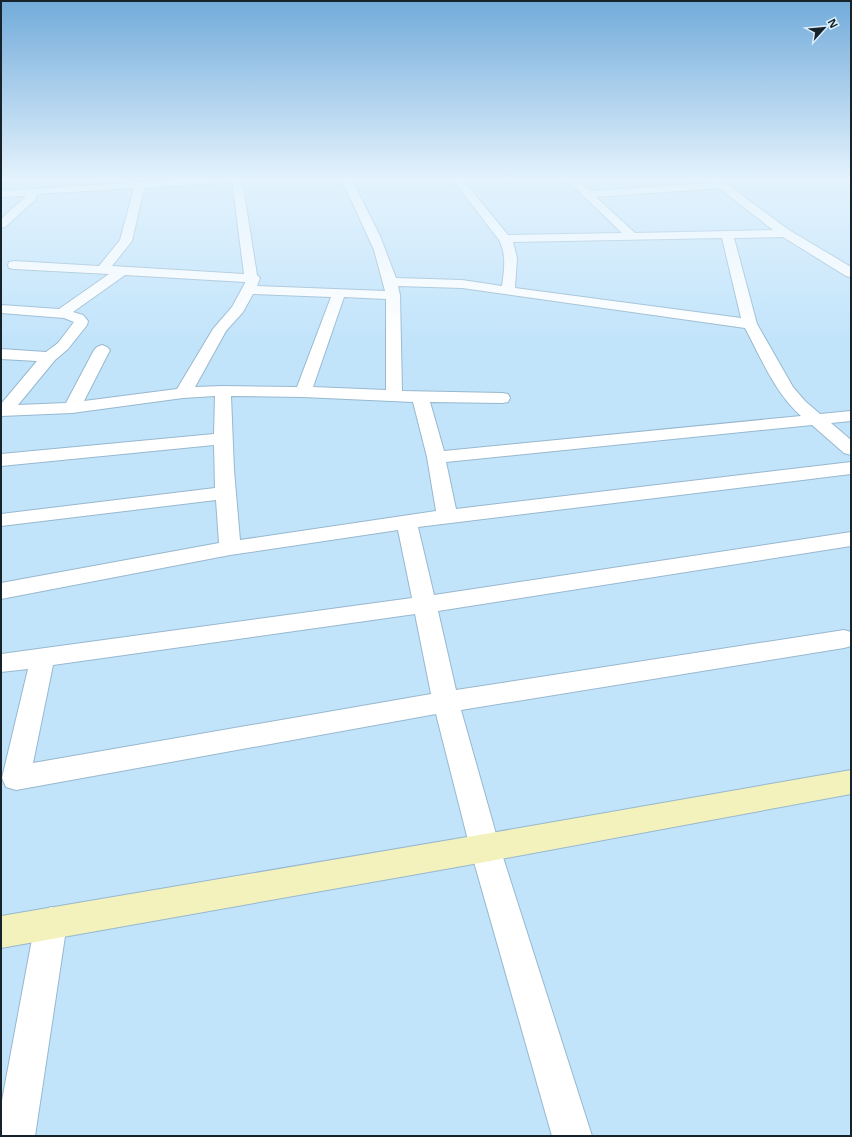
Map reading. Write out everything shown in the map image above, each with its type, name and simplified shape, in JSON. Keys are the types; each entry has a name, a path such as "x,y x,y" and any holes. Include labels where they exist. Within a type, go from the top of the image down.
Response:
{"street":[{"path":"103,269 126,241 128,233"},
{"path":"183,393 220,329 238,309 251,284 244,233"},
{"path":"372,233 385,262 392,288 394,395"},
{"path":"500,233 511,249 512,256 508,290"},
{"path":"630,233 633,236"},
{"path":"505,239 782,233"},
{"path":"785,233 851,273"},
{"path":"727,234 750,324 786,389 799,405 815,420 851,449"},
{"path":"833,262 851,265"},
{"path":"14,265 123,270 339,293 462,284 750,324"},
{"path":"65,314 64,312 123,270"},
{"path":"303,392 339,293"},
{"path":"1,309 43,314 65,314 78,318 81,321 80,325 63,346 49,357 3,411"},
{"path":"72,408 102,350"},
{"path":"1,354 49,357"},
{"path":"223,391 222,439 224,493 230,548"},
{"path":"3,411 72,408 183,393 223,391 502,398"},
{"path":"420,397 436,457 447,516"},
{"path":"436,457 851,416"},
{"path":"1,460 222,439"},
{"path":"1,591 230,548 447,516 851,468"},
{"path":"1,520 224,493"},
{"path":"407,522 446,702 485,848 572,1136"},
{"path":"1,663 43,656 424,605 851,539"},
{"path":"43,656 9,779 446,702 599,679 677,665 844,639"},
{"path":"1,932 485,848 851,782"},
{"path":"15,1136 51,923"}]}
